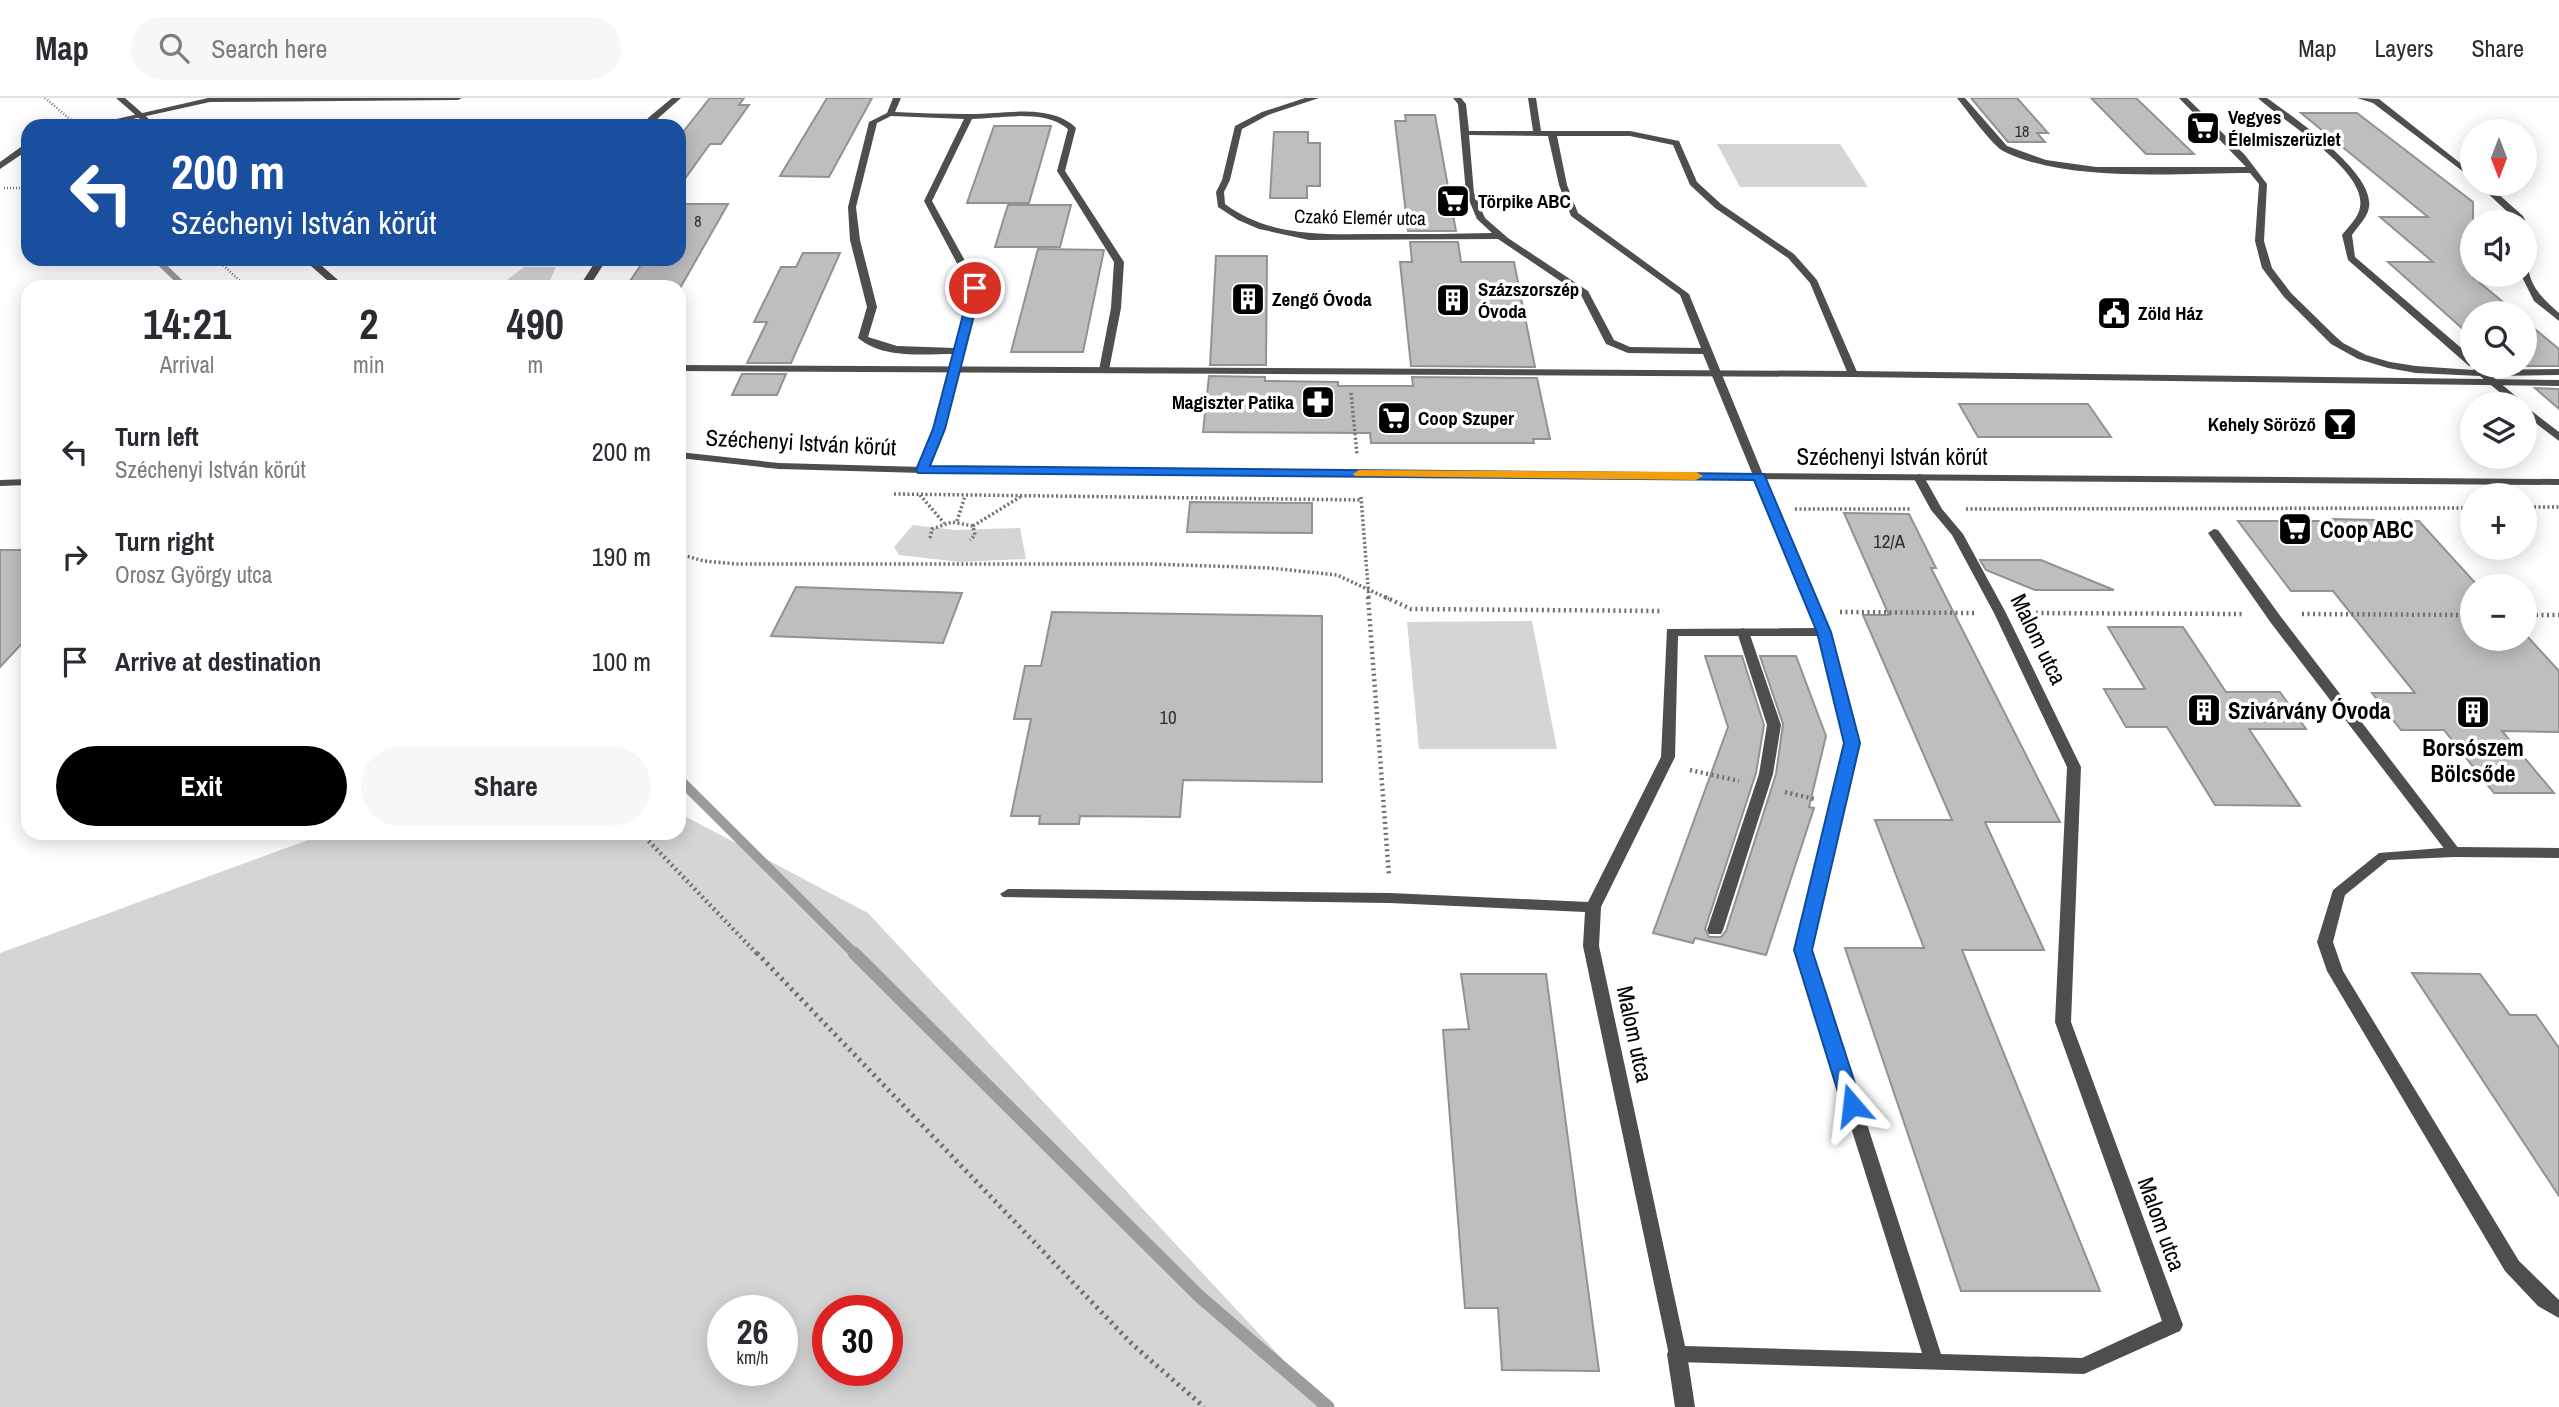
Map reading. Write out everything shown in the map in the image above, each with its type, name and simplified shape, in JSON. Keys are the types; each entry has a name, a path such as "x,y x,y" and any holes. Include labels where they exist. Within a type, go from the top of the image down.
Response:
{"street":[{"path":"120,98 145,119"},
{"path":"119,119 210,100 457,98"},
{"path":"652,119 677,98"},
{"path":"890,114 897,98"},
{"name":"Czakó Elemér utca","path":"1315,98 1282,107 1249,120 1238,128 1226,180 1220,192 1221,205 1234,216 1282,233 1309,237 1500,236"},
{"path":"1457,98 1462,104 1470,193 1481,219 1500,236 1585,293 1610,342 1628,350 1707,351"},
{"path":"1532,98 1537,133"},
{"path":"1961,98 2004,148 2044,162 2096,170 2252,170"},
{"path":"2183,98 2263,184 2258,233 2264,266 2300,307 2339,344 2372,361 2416,371 2460,368"},
{"path":"2262,98 2346,165 2363,189 2365,206 2347,235 2351,258 2460,353"},
{"path":"2361,98 2376,101 2460,167"},
{"path":"958,351 900,349 873,345 863,338 872,307 855,240 852,207 873,122 890,114 1051,117 1067,121 1072,128 1061,171 1119,262 1116,308 1104,370"},
{"path":"922,470 939,429 975,288 928,201 969,117"},
{"path":"1465,133 1628,133 1649,135 1676,144 1693,183 1718,206 1791,256 1814,282 1853,374"},
{"path":"1552,134 1563,185 1574,214 1684,294 1824,632 1852,743 1803,950 1934,1362"},
{"path":"0,166 21,151"},
{"path":"2495,196 2509,210"},
{"path":"316,266 333,280"},
{"path":"2532,287 2537,299 2559,318"},
{"path":"686,368 1853,374 2559,383"},
{"path":"2537,371 2559,372"},
{"path":"2487,378 2504,392"},
{"path":"2537,419 2559,438"},
{"name":"Széchenyi István körút","path":"686,456 779,466 922,470 2559,482"},
{"name":"Malom utca","path":"1824,632 1672,632 1668,757 1593,907 1591,946 1677,1354 2084,1366 2173,1325 2063,1022 2074,767 2000,613 1957,534 1937,510 1919,477"},
{"path":"0,483 21,482"},
{"path":"2214,533 2454,852"},
{"path":"1715,930 1766,774 1774,725 1743,632"},
{"path":"2559,853 2454,852 2384,856 2338,893 2325,942 2336,971 2512,1266 2546,1301 2559,1310"},
{"path":"1008,894 1390,898 1593,907"},
{"path":"1677,1354 1685,1407"}],"path":[{"path":"45,98 70,119"},
{"path":"0,188 21,188"},
{"path":"224,266 239,280"},
{"path":"1348,371 1357,446 1356,474 1362,500 1390,898"},
{"path":"920,495 944,523"},
{"path":"957,522 965,496"},
{"path":"930,538 932,529 944,523 957,522 973,526 1021,496"},
{"path":"2537,508 2559,507"},
{"path":"1771,509 2460,508"},
{"path":"970,540 975,535 973,526"},
{"path":"686,556 704,561 737,564 1151,564 1270,568 1337,575 1411,609 1676,611"},
{"path":"1815,612 2460,615"},
{"path":"2537,615 2559,615"},
{"path":"648,840 1132,1344 1204,1407"}],"shaded area":[{"path":"1717,144 1840,144 1868,187 1740,187"},
{"path":"524,267 556,267 550,280 507,280"},
{"path":"913,525 955,530 1020,528 1026,559 960,562 899,555 894,547"},
{"path":"1532,621 1557,749 1419,749 1407,622"},
{"path":"686,817 868,913 1327,1407 0,1407 0,953 308,840 686,840"}],"building":[{"path":"710,98 744,98 739,105 749,105 721,144 710,144 686,177 686,128"},
{"path":"827,98 872,98 829,177 780,176"},
{"path":"1971,98 2017,98 2048,133 2037,133 2045,142 2008,142"},
{"path":"2091,98 2136,98 2194,154 2146,154"},
{"path":"2301,113 2357,113 2460,192 2460,196 2465,196 2473,202 2473,210 2460,210 2460,287 2485,287 2502,301 2460,301 2460,326 2388,262 2433,262 2380,217 2428,217"},
{"path":"1405,115 1435,115 1456,231 1408,231 1395,121 1406,121"},
{"path":"994,126 1051,126 1029,203 967,203"},
{"path":"1274,132 1308,132 1308,143 1320,143 1320,186 1307,186 1307,198 1270,198"},
{"path":"686,204 728,204 685,280 631,280 640,266 686,266"},
{"path":"1008,205 1071,205 1060,247 995,247"},
{"path":"1410,242 1458,242 1461,262 1514,262 1535,367 1411,366 1400,262 1412,262"},
{"path":"1038,249 1104,250 1083,352 1011,352"},
{"path":"803,253 840,253 791,363 747,363 767,322 754,322 781,267 796,267"},
{"name":"Zengő Óvoda","path":"1216,256 1267,256 1266,365 1210,365"},
{"path":"2537,331 2559,349 2559,366 2537,366"},
{"path":"742,374 786,374 777,395 732,395"},
{"path":"1209,376 1265,377 1265,381 1338,382 1338,386 1413,386 1412,377 1537,378 1550,439 1533,439 1534,443 1371,443 1370,433 1203,432"},
{"path":"2535,388 2559,389 2559,409"},
{"path":"1959,404 2088,404 2111,437 1978,437"},
{"path":"1190,502 1312,503 1312,533 1187,532"},
{"path":"1844,513 1909,514 1936,568 1931,568 2060,822 1985,822 2044,950 1962,950 2100,1291 1961,1291 1845,948 1924,948 1875,820 1952,820 1863,615 1889,615"},
{"path":"2332,519 2419,521 2467,574 2460,574 2460,651 2537,651 2537,647 2559,671 2559,732 2502,731 2554,793 2494,793 2444,730 2401,730 2372,693 2415,693 2333,591 2291,591 2238,521 2334,521"},
{"path":"0,550 21,550 21,644 0,667"},
{"path":"1980,560 2041,560 2114,590 2035,590 1986,570"},
{"path":"796,587 962,593 943,643 771,636"},
{"path":"1052,612 1322,616 1322,782 1183,780 1180,817 1080,816 1079,824 1039,824 1040,816 1011,816 1031,719 1014,719 1025,666 1041,666"},
{"name":"Szivárvány Óvoda","path":"2108,627 2183,627 2226,692 2280,692 2306,729 2249,729 2300,806 2215,805 2167,727 2126,727 2104,689 2145,689"},
{"path":"1705,656 1742,656 1764,725 1756,773 1705,929 1709,937 1721,937 1726,931 1776,774 1783,724 1760,656 1796,656 1826,736 1809,807 1814,808 1766,955 1695,938 1693,943 1653,933 1728,727"},
{"path":"2412,973 2480,974 2510,1015 2536,1015 2559,1048 2559,1196"},
{"path":"1461,974 1546,974 1599,1371 1502,1370 1498,1308 1465,1308 1443,1030 1469,1029"}],"waterway":[{"path":"163,266 178,280"},
{"path":"686,786 856,955"},
{"path":"854,953 1199,1296 1328,1407"}],"slow traffic":[{"path":"1359,474 1696,476"}],"place":[{"name":"Vegyes Élelmiszerüzlet","path":"2203,128"},
{"name":"Törpike ABC","path":"1453,201"},
{"name":"Zengő Óvoda","path":"1248,299"},
{"name":"Százszorszép Óvoda","path":"1453,300"},
{"name":"Zöld Ház","path":"2114,313"},
{"name":"Magiszter Patika","path":"1318,402"},
{"name":"Coop Szuper","path":"1394,418"},
{"name":"Kehely Söröző","path":"2340,424"},
{"name":"Coop ABC","path":"2295,529"},
{"name":"Szivárvány Óvoda","path":"2204,710"},
{"name":"Borsószem Bölcsőde","path":"2473,712"}],"route":[{"path":"975,288 939,429 922,470 1759,477 1824,632 1852,743 1803,950 1852,1105"}]}
